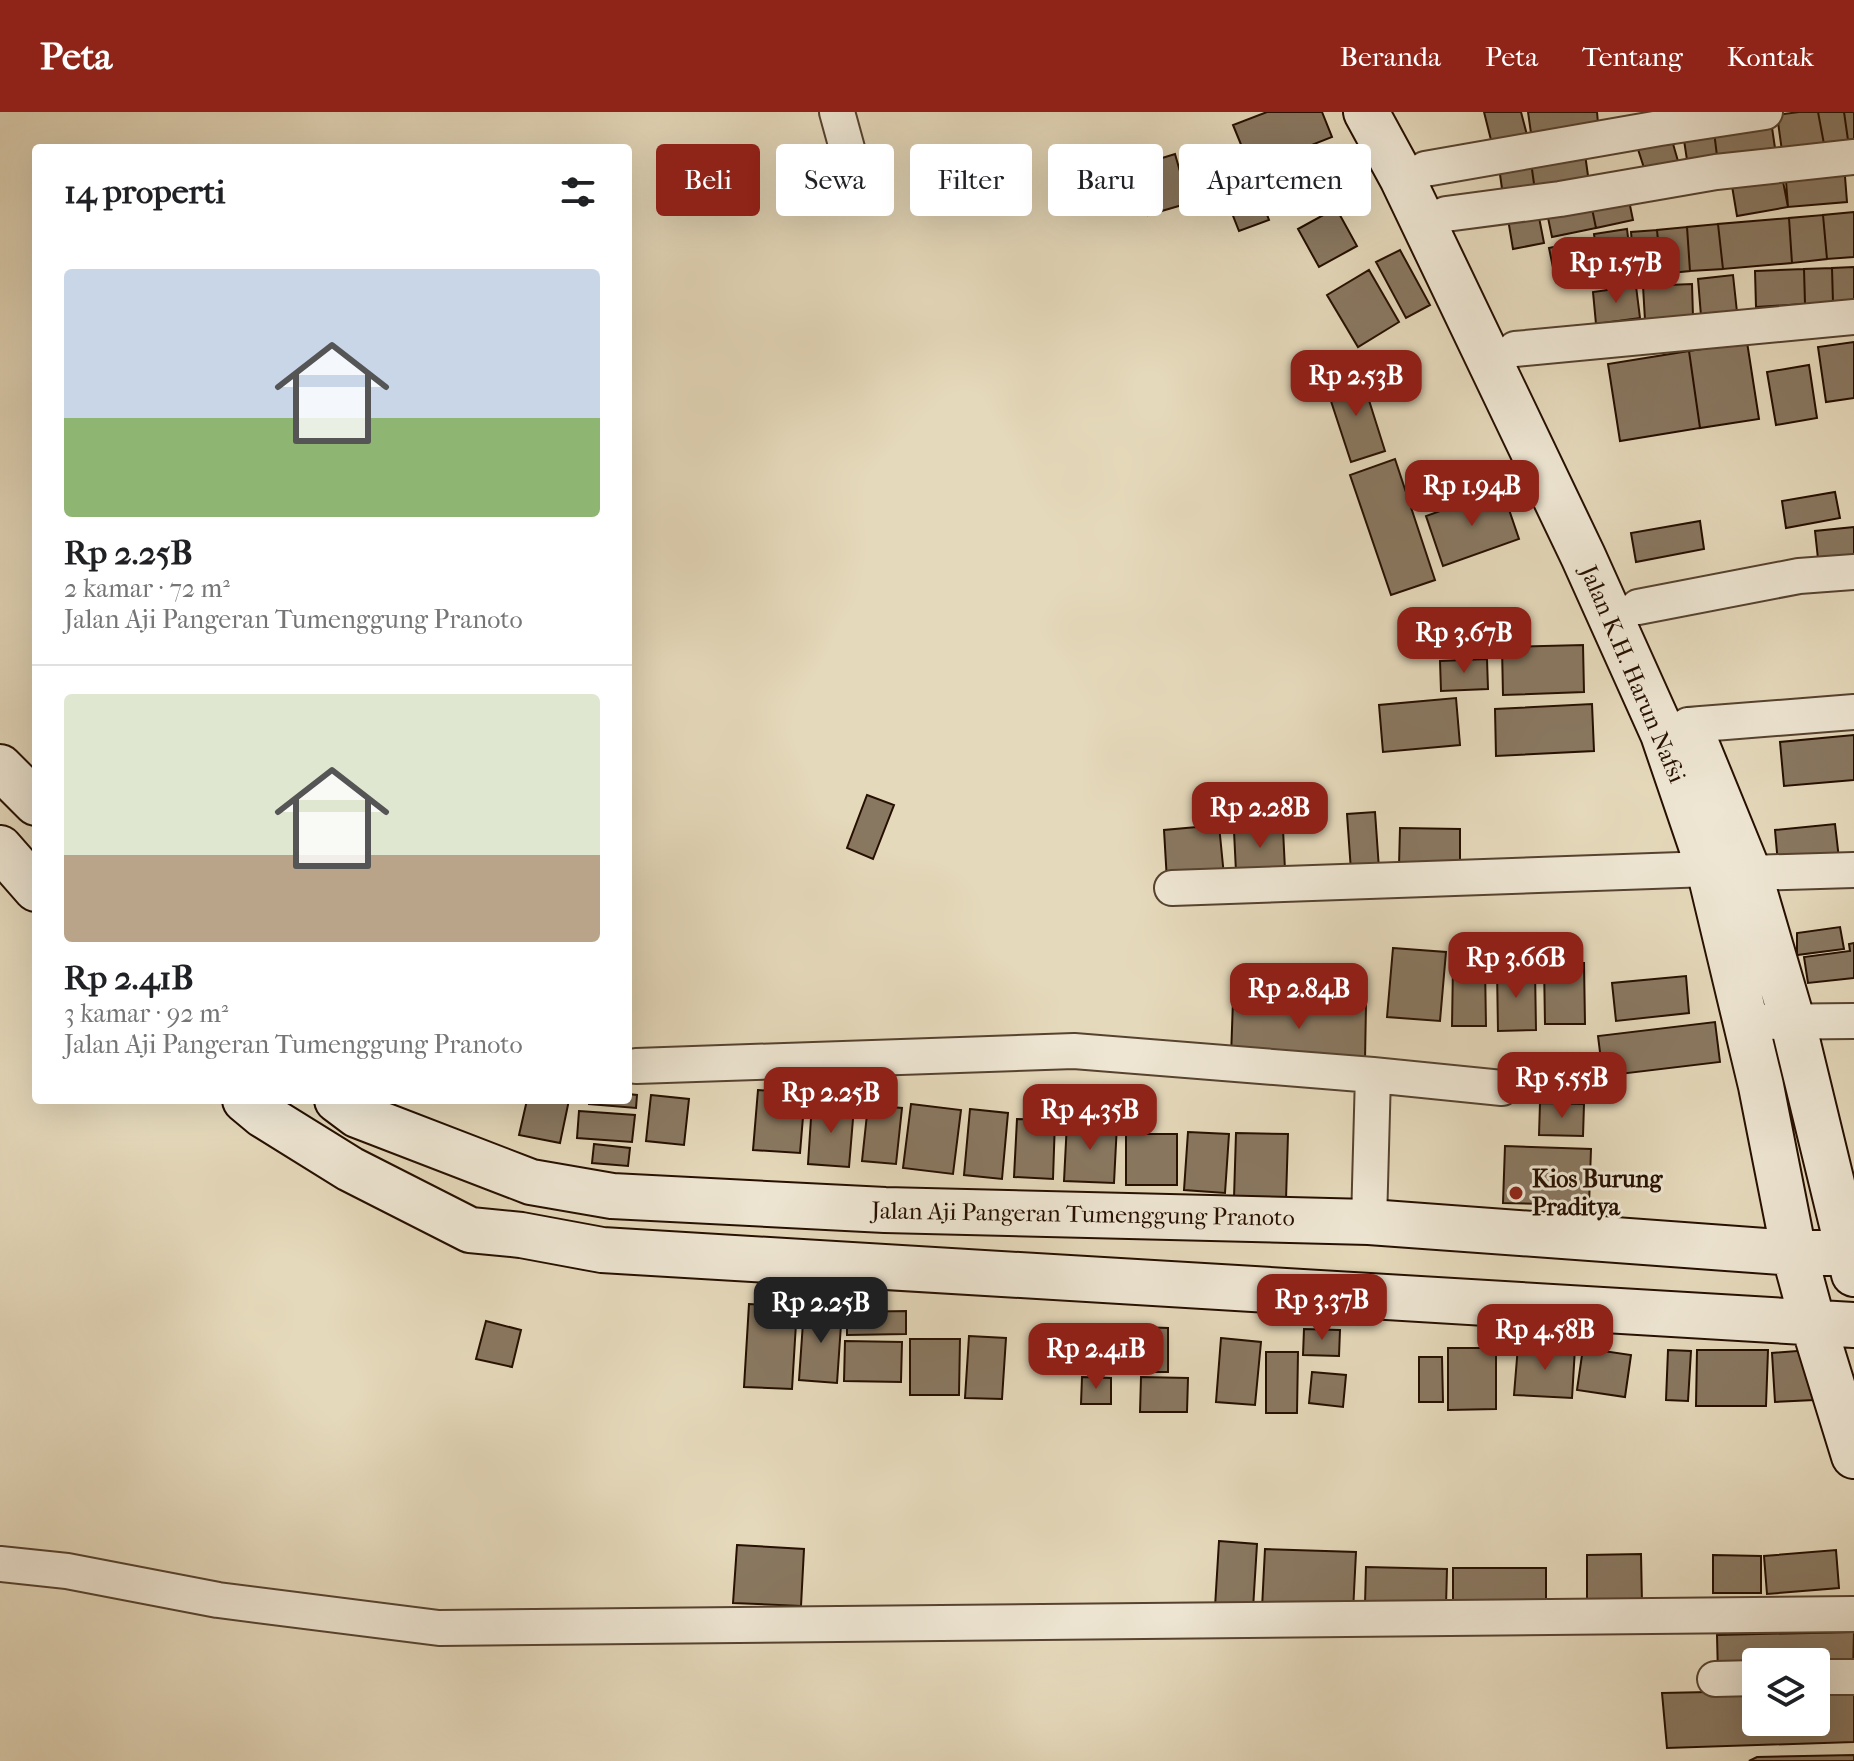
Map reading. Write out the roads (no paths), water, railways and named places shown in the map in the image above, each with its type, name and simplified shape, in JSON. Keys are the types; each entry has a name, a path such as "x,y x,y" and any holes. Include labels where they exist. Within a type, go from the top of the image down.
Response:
{"main road":[{"name":"Jalan K.H. Harun Nafsi","path":"1366,112 1402,178 1435,219 1515,349 1638,607 1688,725 1729,871 1746,1022 1794,1253 1834,1324 1854,1456"},
{"name":"Jalan K.H. Harun Nafsi","path":"1395,112 1425,169 1435,219 1663,734 1729,871 1793,1023 1851,1264"},
{"path":"0,767 32,799"},
{"path":"0,848 32,884"},
{"path":"250,1104 350,1169 470,1230 521,1235 602,1250 1834,1324"},
{"name":"Jalan Aji Pangeran Tumenggung Pranoto","path":"342,1104 357,1115 531,1182 612,1196 885,1210 1369,1222 1794,1253 1851,1264"}],"street":[{"path":"837,112 846,144"},
{"path":"1425,169 1765,112"},
{"path":"1435,219 1716,172 1854,157"},
{"path":"1515,349 1854,317"},
{"path":"1638,607 1799,576 1854,572"},
{"path":"1688,725 1854,712"},
{"path":"1172,888 1854,870"},
{"path":"1746,1022 1854,1021"},
{"path":"636,1066 1074,1051 1502,1088"},
{"path":"1369,1222 1373,1075"},
{"path":"0,1564 67,1571 218,1600 439,1628 1854,1614"},
{"path":"1830,1677 1854,1677"},
{"path":"1715,1679 1742,1678"}],"place":[{"name":"Kios Burung Praditya","path":"1516,1193"}]}
